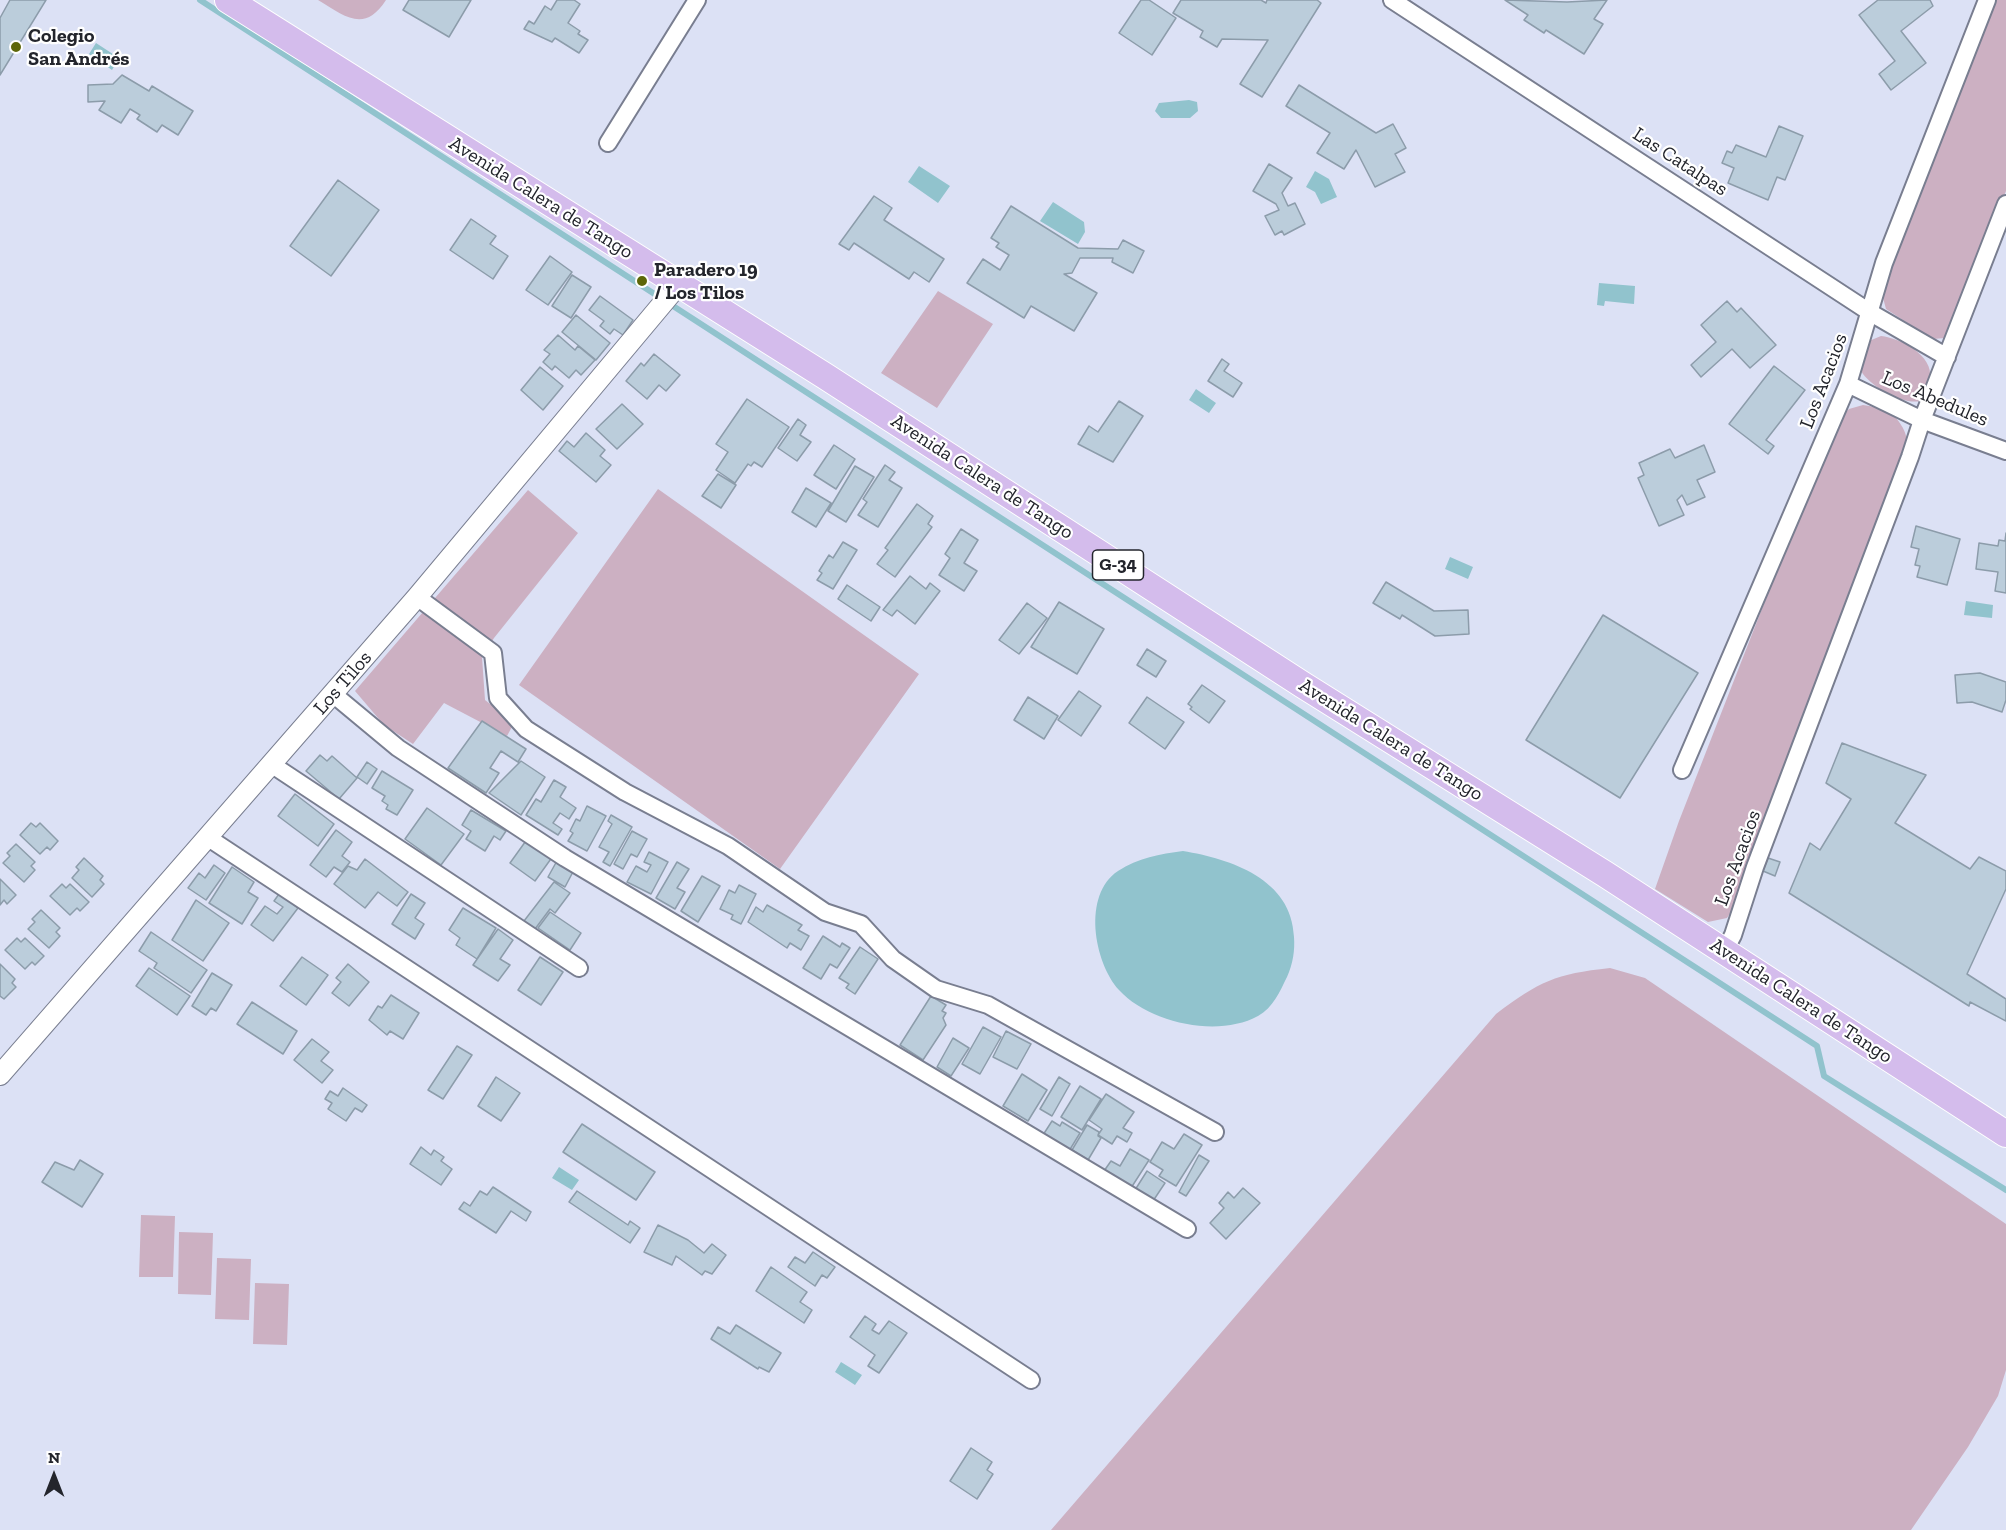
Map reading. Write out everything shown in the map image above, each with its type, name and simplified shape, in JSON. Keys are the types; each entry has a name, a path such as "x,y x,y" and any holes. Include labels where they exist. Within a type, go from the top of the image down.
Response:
{"main road":[{"name":"Avenida Calera de Tango","path":"228,0 674,290 1724,952 2006,1134"}],"street":[{"path":"608,143 697,0"},
{"name":"Las Catalpas","path":"1392,0 1871,313 1947,357"},
{"name":"Los Acacios","path":"1682,770 1848,384 1884,263 1987,0"},
{"name":"Los Acacios","path":"1724,952 1733,935 1755,867 1922,420 2006,204"},
{"name":"Los Tilos","path":"0,1075 417,597 674,290"},
{"name":"Los Abedules","path":"1848,384 1922,420 2006,450"},
{"path":"417,597 493,653 498,698 526,729 625,792 728,846 825,912 861,924 893,959 936,989 988,1005 1215,1132"},
{"path":"333,694 398,748 565,858 1188,1229"},
{"path":"271,764 579,968"},
{"path":"207,837 1031,1380"}],"shaded area":[{"path":"318,0 386,0 370,17 354,19"},
{"path":"1991,0 2006,0 2006,191 1952,333 1946,338 1932,339 1886,309 1882,294 1885,278"},
{"path":"96,43 119,58 112,70 89,54"},
{"path":"1189,100 1197,102 1198,111 1190,118 1161,118 1155,111 1159,103"},
{"path":"919,166 950,186 938,203 908,182"},
{"path":"1315,171 1329,179 1337,197 1321,204 1315,192 1306,187"},
{"path":"1053,202 1084,222 1085,232 1078,244 1040,221"},
{"path":"1599,283 1635,286 1634,304 1605,301 1604,306 1597,305"},
{"path":"938,291 993,324 937,408 881,373"},
{"path":"1881,336 1906,344 1927,362 1930,379 1921,401 1914,402 1897,398 1874,385 1863,374 1860,369 1869,341"},
{"path":"1196,389 1216,403 1209,413 1189,400"},
{"path":"1863,405 1888,409 1904,430 1907,446 1733,909 1727,918 1708,922 1655,889 1679,821 1835,422 1849,409"},
{"path":"658,489 919,674 780,869 519,685"},
{"path":"528,490 578,533 494,638 482,657 485,700 514,723 507,736 444,703 413,744 384,725 355,691"},
{"path":"1450,557 1473,567 1468,579 1445,569"},
{"path":"1966,601 1993,605 1992,618 1964,615"},
{"path":"1183,851 1239,866 1256,875 1271,886 1283,900 1291,917 1294,947 1287,977 1276,999 1268,1008 1258,1016 1242,1023 1204,1026 1166,1019 1148,1011 1119,990 1103,963 1098,946 1096,912 1099,896 1107,882 1118,871 1133,863 1158,855"},
{"path":"1610,968 1645,978 2006,1224 2006,1370 1998,1396 1968,1447 1911,1530 1051,1530 1496,1014 1525,994 1561,976"},
{"path":"559,1167 579,1180 572,1190 552,1178"},
{"path":"141,1215 175,1216 173,1277 139,1277"},
{"path":"179,1232 213,1233 211,1295 178,1294"},
{"path":"217,1258 251,1259 249,1320 215,1319"},
{"path":"255,1283 289,1284 287,1345 253,1344"},
{"path":"841,1362 862,1375 855,1385 835,1372"}],"building":[{"path":"10,0 46,0 0,75 0,18"},
{"path":"409,0 471,0 449,37 403,10"},
{"path":"557,0 574,0 580,4 568,23 580,31 578,34 588,40 579,53 555,38 552,42 524,29 529,21 534,24 545,6 551,10"},
{"path":"1141,0 1149,0 1176,18 1152,55 1119,33"},
{"path":"1181,0 1261,0 1266,3 1267,0 1317,0 1321,3 1262,97 1240,84 1268,40 1222,39 1217,47 1200,37 1203,31 1173,13"},
{"path":"1505,0 1567,2 1607,0 1594,19 1603,24 1584,54 1546,30 1544,33 1524,20 1528,15"},
{"path":"1878,0 1930,0 1933,6 1901,31 1926,63 1891,90 1879,74 1895,61 1859,15"},
{"path":"122,75 149,91 152,86 193,111 178,135 162,125 157,132 137,119 140,115 130,109 121,123 99,110 105,101 88,102 88,85 113,84"},
{"path":"1299,85 1376,133 1393,124 1406,148 1395,154 1405,172 1375,187 1356,150 1344,169 1317,153 1330,133 1286,106"},
{"path":"1779,126 1803,136 1785,180 1777,177 1768,200 1728,183 1734,168 1722,163 1727,151 1732,153 1736,145 1766,157"},
{"path":"1269,164 1292,178 1282,193 1288,206 1295,203 1305,224 1284,235 1282,231 1275,235 1265,216 1279,210 1276,204 1253,191"},
{"path":"338,180 379,210 331,276 290,246"},
{"path":"874,196 892,208 884,220 944,259 929,282 914,272 909,279 854,243 849,250 839,244"},
{"path":"1011,206 1078,248 1118,249 1123,240 1144,251 1133,273 1112,262 1113,258 1080,258 1072,273 1064,274 1097,293 1074,331 1031,306 1024,318 967,283 983,259 1000,270 1009,255 996,247 999,243 991,238"},
{"path":"471,219 496,236 490,244 508,256 493,279 450,250"},
{"path":"550,256 572,272 548,305 526,290"},
{"path":"572,275 591,287 571,318 552,306"},
{"path":"600,296 633,320 623,335 614,329 610,334 600,326 604,321 589,310"},
{"path":"1727,301 1737,312 1741,308 1776,345 1750,368 1732,349 1701,377 1691,365 1716,342 1701,325"},
{"path":"576,315 610,343 596,360 562,332"},
{"path":"558,335 575,350 578,346 595,360 581,375 576,370 569,378 555,366 552,370 543,362 550,354 544,350"},
{"path":"654,354 680,375 666,391 659,385 647,399 626,381 641,363 644,366"},
{"path":"1222,359 1229,364 1224,371 1242,383 1233,397 1208,381"},
{"path":"1774,366 1805,390 1766,440 1774,446 1768,454 1729,424"},
{"path":"540,367 563,386 543,410 521,390"},
{"path":"747,399 789,427 762,467 754,462 751,466 748,464 735,483 716,470 728,452 716,444"},
{"path":"1119,401 1143,416 1113,462 1078,444 1089,426 1098,432"},
{"path":"622,404 643,424 617,449 596,429"},
{"path":"798,419 806,425 800,435 811,442 797,461 778,448"},
{"path":"586,433 605,450 600,456 611,465 596,482 559,451 567,441 574,447"},
{"path":"834,445 855,459 836,489 814,475"},
{"path":"1704,445 1715,472 1697,480 1705,497 1687,505 1682,495 1677,500 1684,515 1659,526 1638,478 1644,475 1639,463 1670,449 1675,458"},
{"path":"885,465 895,472 889,480 902,488 878,527 858,515 867,502 863,499"},
{"path":"855,466 874,477 846,522 828,511"},
{"path":"718,474 736,485 721,508 702,496"},
{"path":"806,488 831,503 816,527 792,512"},
{"path":"917,504 933,516 928,524 932,527 895,577 877,564 888,550 885,548"},
{"path":"1916,526 1960,539 1947,585 1917,577 1920,566 1915,565 1919,549 1911,547"},
{"path":"961,529 978,540 964,563 977,571 964,591 939,575 950,558 945,554"},
{"path":"2006,533 2006,593 1995,591 1998,572 1976,569 1979,543 1998,546 1999,540 2005,541"},
{"path":"843,542 857,550 833,589 817,580 822,573 819,571 829,555 833,558"},
{"path":"910,576 926,589 930,583 940,591 915,624 897,610 892,616 883,610"},
{"path":"1386,582 1434,611 1468,610 1469,634 1435,636 1402,615 1400,619 1373,603"},
{"path":"847,585 880,607 871,621 838,599"},
{"path":"1059,602 1104,629 1077,674 1031,647"},
{"path":"1027,603 1047,618 1019,654 999,640"},
{"path":"1603,615 1698,673 1620,798 1526,740"},
{"path":"1147,649 1166,661 1156,677 1137,665"},
{"path":"1980,673 2006,682 2006,700 2002,712 1972,702 1957,703 1955,675"},
{"path":"1202,685 1225,701 1209,723 1190,709 1192,707 1188,704"},
{"path":"1079,691 1101,706 1081,736 1058,720"},
{"path":"1028,697 1058,716 1044,739 1014,720"},
{"path":"1147,697 1184,722 1165,749 1129,723"},
{"path":"482,721 526,749 518,762 501,751 490,768 499,773 486,793 448,768"},
{"path":"1842,743 1926,775 1895,823 1970,869 1979,857 2006,871 2006,889 1967,974 2006,999 2006,1021 1970,1002 1969,1006 1789,893 1810,843 1820,850 1851,799 1826,783"},
{"path":"320,755 327,761 332,756 357,778 339,799 306,771"},
{"path":"521,761 545,777 521,815 489,793"},
{"path":"367,762 377,769 367,784 357,777"},
{"path":"382,771 413,790 397,815 386,809 388,805 382,801 385,796 372,788"},
{"path":"554,780 566,787 560,797 576,808 569,819 560,813 553,823 562,829 558,835 526,815 536,799 541,802"},
{"path":"295,794 334,824 318,846 278,816"},
{"path":"587,806 606,816 587,851 568,841 573,833 570,831 576,819 580,821"},
{"path":"427,808 464,834 441,865 405,839"},
{"path":"471,810 506,831 500,840 494,836 485,851 466,839 471,831 462,825"},
{"path":"611,815 632,827 610,866 603,862 609,852 599,847 612,824 608,821"},
{"path":"31,823 36,827 40,823 58,841 50,850 47,847 40,854 20,835"},
{"path":"336,830 352,842 342,856 350,862 342,872 334,867 326,877 310,865"},
{"path":"632,831 647,839 637,857 631,854 623,869 614,864"},
{"path":"528,838 553,856 535,881 510,863"},
{"path":"16,844 35,862 31,866 35,870 24,882 3,863 10,856 7,853"},
{"path":"649,852 668,862 651,894 627,882 636,866 647,872 651,865 644,862"},
{"path":"84,858 103,876 100,880 104,884 92,897 72,878 79,870 76,867"},
{"path":"1768,858 1780,862 1775,876 1763,871"},
{"path":"365,859 408,892 397,906 378,892 365,908 334,884 348,866 357,870"},
{"path":"558,859 575,868 565,887 548,877"},
{"path":"677,862 689,869 677,888 685,892 675,909 656,898"},
{"path":"214,865 225,873 206,900 188,888 199,873 205,878"},
{"path":"232,867 254,882 248,892 258,898 242,924 209,903"},
{"path":"702,876 720,886 698,922 681,911"},
{"path":"0,879 16,895 7,904 4,900 0,905"},
{"path":"554,882 570,893 555,913 550,909 535,929 524,921"},
{"path":"62,884 66,888 70,884 89,902 80,911 77,908 70,915 50,896"},
{"path":"739,885 756,894 741,924 731,919 733,915 720,909 729,890 735,893"},
{"path":"279,894 298,908 273,941 251,925 265,906 277,914 283,907 274,901"},
{"path":"411,894 425,903 415,918 424,924 415,939 392,924"},
{"path":"196,900 229,923 203,961 172,940"},
{"path":"767,905 802,925 798,930 809,936 801,950 790,943 787,948 748,922 756,907 763,912"},
{"path":"463,908 496,928 477,959 456,945 460,938 449,930"},
{"path":"41,910 60,928 56,932 60,936 49,948 28,929 35,922 32,919"},
{"path":"550,912 581,933 570,950 538,928"},
{"path":"498,929 513,940 500,959 510,965 498,981 473,965"},
{"path":"151,932 207,970 191,993 154,968 157,963 139,951"},
{"path":"823,936 840,947 842,943 850,948 837,968 830,964 821,979 803,968"},
{"path":"17,938 21,942 25,938 44,956 35,965 32,962 25,969 5,950"},
{"path":"860,947 878,959 855,994 846,988 849,984 839,978"},
{"path":"302,957 328,975 306,1005 280,986"},
{"path":"540,957 563,972 541,1005 518,990"},
{"path":"0,964 15,979 12,983 16,987 4,999 0,996"},
{"path":"348,964 369,982 349,1006 332,993 341,982 336,978"},
{"path":"149,968 190,996 177,1015 136,986"},
{"path":"212,973 232,985 216,1011 211,1008 206,1015 192,1006"},
{"path":"391,995 419,1013 403,1039 390,1031 387,1035 369,1020 378,1006 382,1008"},
{"path":"931,996 946,1005 942,1011 946,1013 943,1018 946,1025 923,1060 900,1045"},
{"path":"252,1002 297,1031 283,1054 237,1024"},
{"path":"983,1027 1001,1037 980,1074 962,1064"},
{"path":"1006,1031 1031,1044 1017,1069 993,1057"},
{"path":"953,1038 969,1048 951,1076 937,1067"},
{"path":"312,1039 329,1052 321,1061 333,1070 322,1083 294,1060"},
{"path":"457,1046 472,1055 443,1099 428,1090"},
{"path":"1022,1074 1047,1090 1028,1121 1003,1106"},
{"path":"496,1077 520,1093 501,1121 478,1106"},
{"path":"1059,1077 1070,1084 1052,1116 1040,1109"},
{"path":"1080,1086 1101,1099 1082,1130 1061,1117"},
{"path":"343,1088 367,1105 362,1112 355,1108 346,1121 328,1109 332,1103 325,1099 330,1091 338,1096"},
{"path":"1106,1094 1134,1112 1123,1128 1132,1133 1127,1142 1117,1136 1112,1144 1098,1135 1102,1129 1089,1120"},
{"path":"1052,1121 1060,1126 1062,1122 1080,1133 1069,1151 1043,1135"},
{"path":"582,1124 655,1172 636,1200 563,1152"},
{"path":"1087,1125 1099,1132 1098,1136 1101,1138 1088,1160 1072,1150"},
{"path":"1184,1134 1202,1145 1176,1186 1159,1176 1163,1170 1150,1162 1162,1142 1174,1149"},
{"path":"421,1147 431,1155 434,1150 444,1157 441,1161 452,1169 441,1185 410,1164"},
{"path":"1130,1149 1149,1160 1131,1188 1104,1171 1111,1161 1120,1166"},
{"path":"1199,1155 1209,1161 1186,1196 1179,1192"},
{"path":"80,1160 103,1174 82,1207 42,1182 55,1162 74,1170"},
{"path":"1147,1171 1165,1183 1153,1201 1135,1190"},
{"path":"493,1187 531,1212 526,1221 511,1211 496,1233 459,1209 464,1202 470,1206 480,1191 487,1195"},
{"path":"1243,1188 1260,1203 1226,1239 1210,1223 1224,1208 1219,1203 1228,1192 1234,1198"},
{"path":"577,1191 628,1225 630,1221 640,1228 630,1243 569,1202"},
{"path":"658,1225 688,1240 704,1253 712,1244 726,1255 712,1274 705,1271 702,1275 676,1256 672,1265 644,1252"},
{"path":"813,1252 835,1267 827,1278 822,1275 815,1286 788,1267 795,1257 805,1263"},
{"path":"771,1267 807,1292 800,1302 812,1310 804,1323 756,1291"},
{"path":"865,1316 876,1324 872,1330 879,1334 889,1321 907,1333 879,1373 868,1366 875,1355 850,1337"},
{"path":"736,1325 781,1353 769,1372 759,1367 758,1369 711,1339 718,1327 730,1334"},
{"path":"971,1448 992,1462 987,1470 993,1474 977,1499 950,1481"}],"waterway":[{"path":"200,0 1817,1046 1824,1076 2006,1190"}],"place":[{"name":"Colegio San Andrés","path":"16,47"},
{"name":"Paradero 19 / Los Tilos","path":"642,281"}]}
